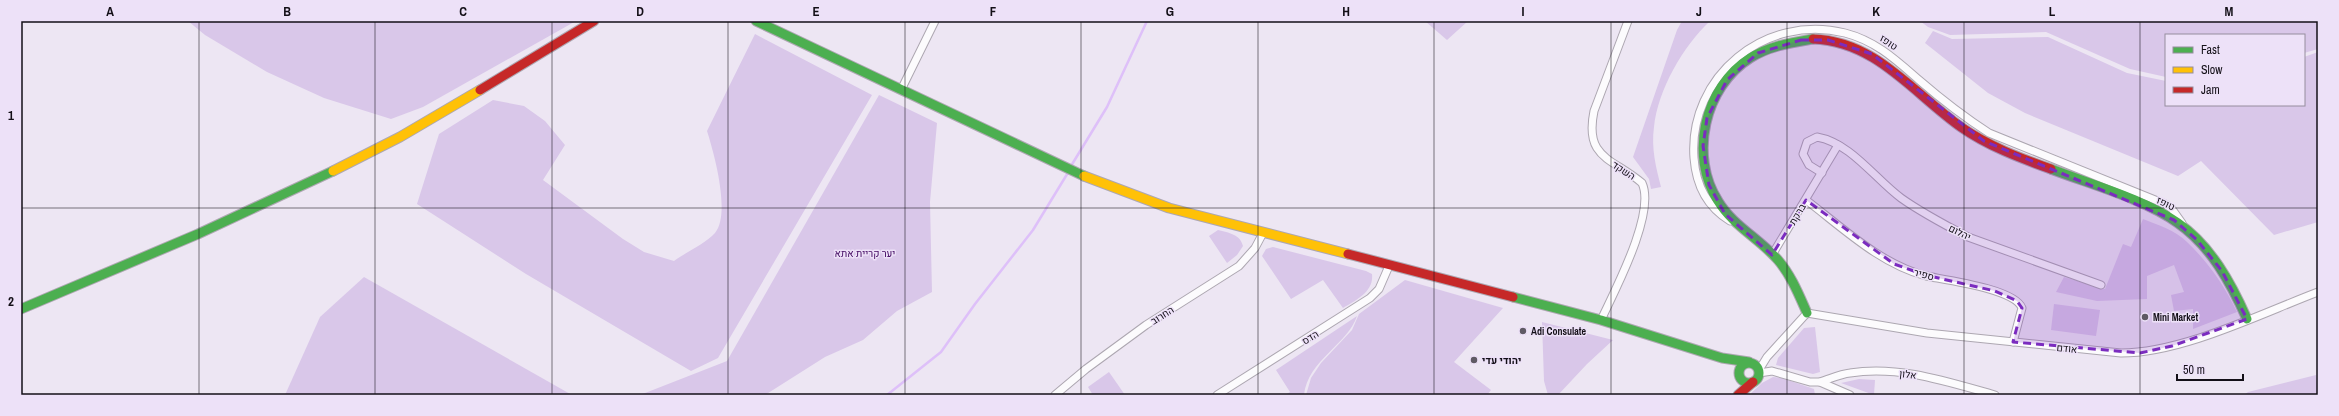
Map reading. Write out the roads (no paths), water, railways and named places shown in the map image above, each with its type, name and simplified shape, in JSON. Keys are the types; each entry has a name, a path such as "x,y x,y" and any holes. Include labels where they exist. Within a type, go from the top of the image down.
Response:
{"street":[{"path":"21,309 217,225 370,152 443,113 594,21"},
{"path":"756,21 1080,174 1169,208 1601,320 1722,358 1810,382 1820,382 1850,395"},
{"path":"901,90 935,21"},
{"name":"השקד","path":"1601,320 1632,250 1646,201 1642,183 1608,160 1598,151 1592,140 1591,125 1594,111 1628,21"},
{"name":"טופז","path":"1807,313 1794,285 1778,260 1725,214 1706,172 1703,146 1704,131 1713,104 1719,91 1735,70 1758,53 1789,42 1815,39 1844,43 1872,54 1957,123 1984,141 2149,207 2174,220 2186,228 2210,255 2230,283 2247,319"},
{"name":"יהלום","path":"1822,172 1809,165 1803,154 1807,142 1817,137 1831,141 1838,145 1900,197 1968,237 2101,285"},
{"path":"1822,172 1838,145"},
{"name":"ברקת","path":"1772,255 1822,172"},
{"name":"ספיר","path":"1806,200 1894,264 1925,275 1995,291 2018,301 2022,308 2013,342"},
{"name":"החרוב","path":"1055,395 1086,369 1146,325 1239,266 1255,248 1263,232"},
{"name":"הדס","path":"1217,395 1370,298 1379,289 1389,266"},
{"name":"אודם","path":"1807,313 1891,328 2013,342 2140,353 2172,346 2318,292"},
{"path":"1738,395 1753,382 1755,367 1767,357 1807,313"},
{"path":"1722,358 1732,364 1746,382 1753,382"},
{"path":"1738,395 1741,386 1740,375 1742,365 1755,367"},
{"name":"אלון","path":"1820,382 1848,373 1887,372 1933,377 1995,395"}],"waterway":[{"path":"1071,166 1107,107 1147,21"},
{"path":"887,395 941,352 975,304 1033,230 1069,171"}],"place":[{"name":"Mini Market","path":"2145,317"},
{"name":"Adi Consulate","path":"1523,331"},
{"name":"יהודי עדי","path":"1474,360"}],"park label":[{"name":"יער קריית אתא","path":"865,253"}]}
